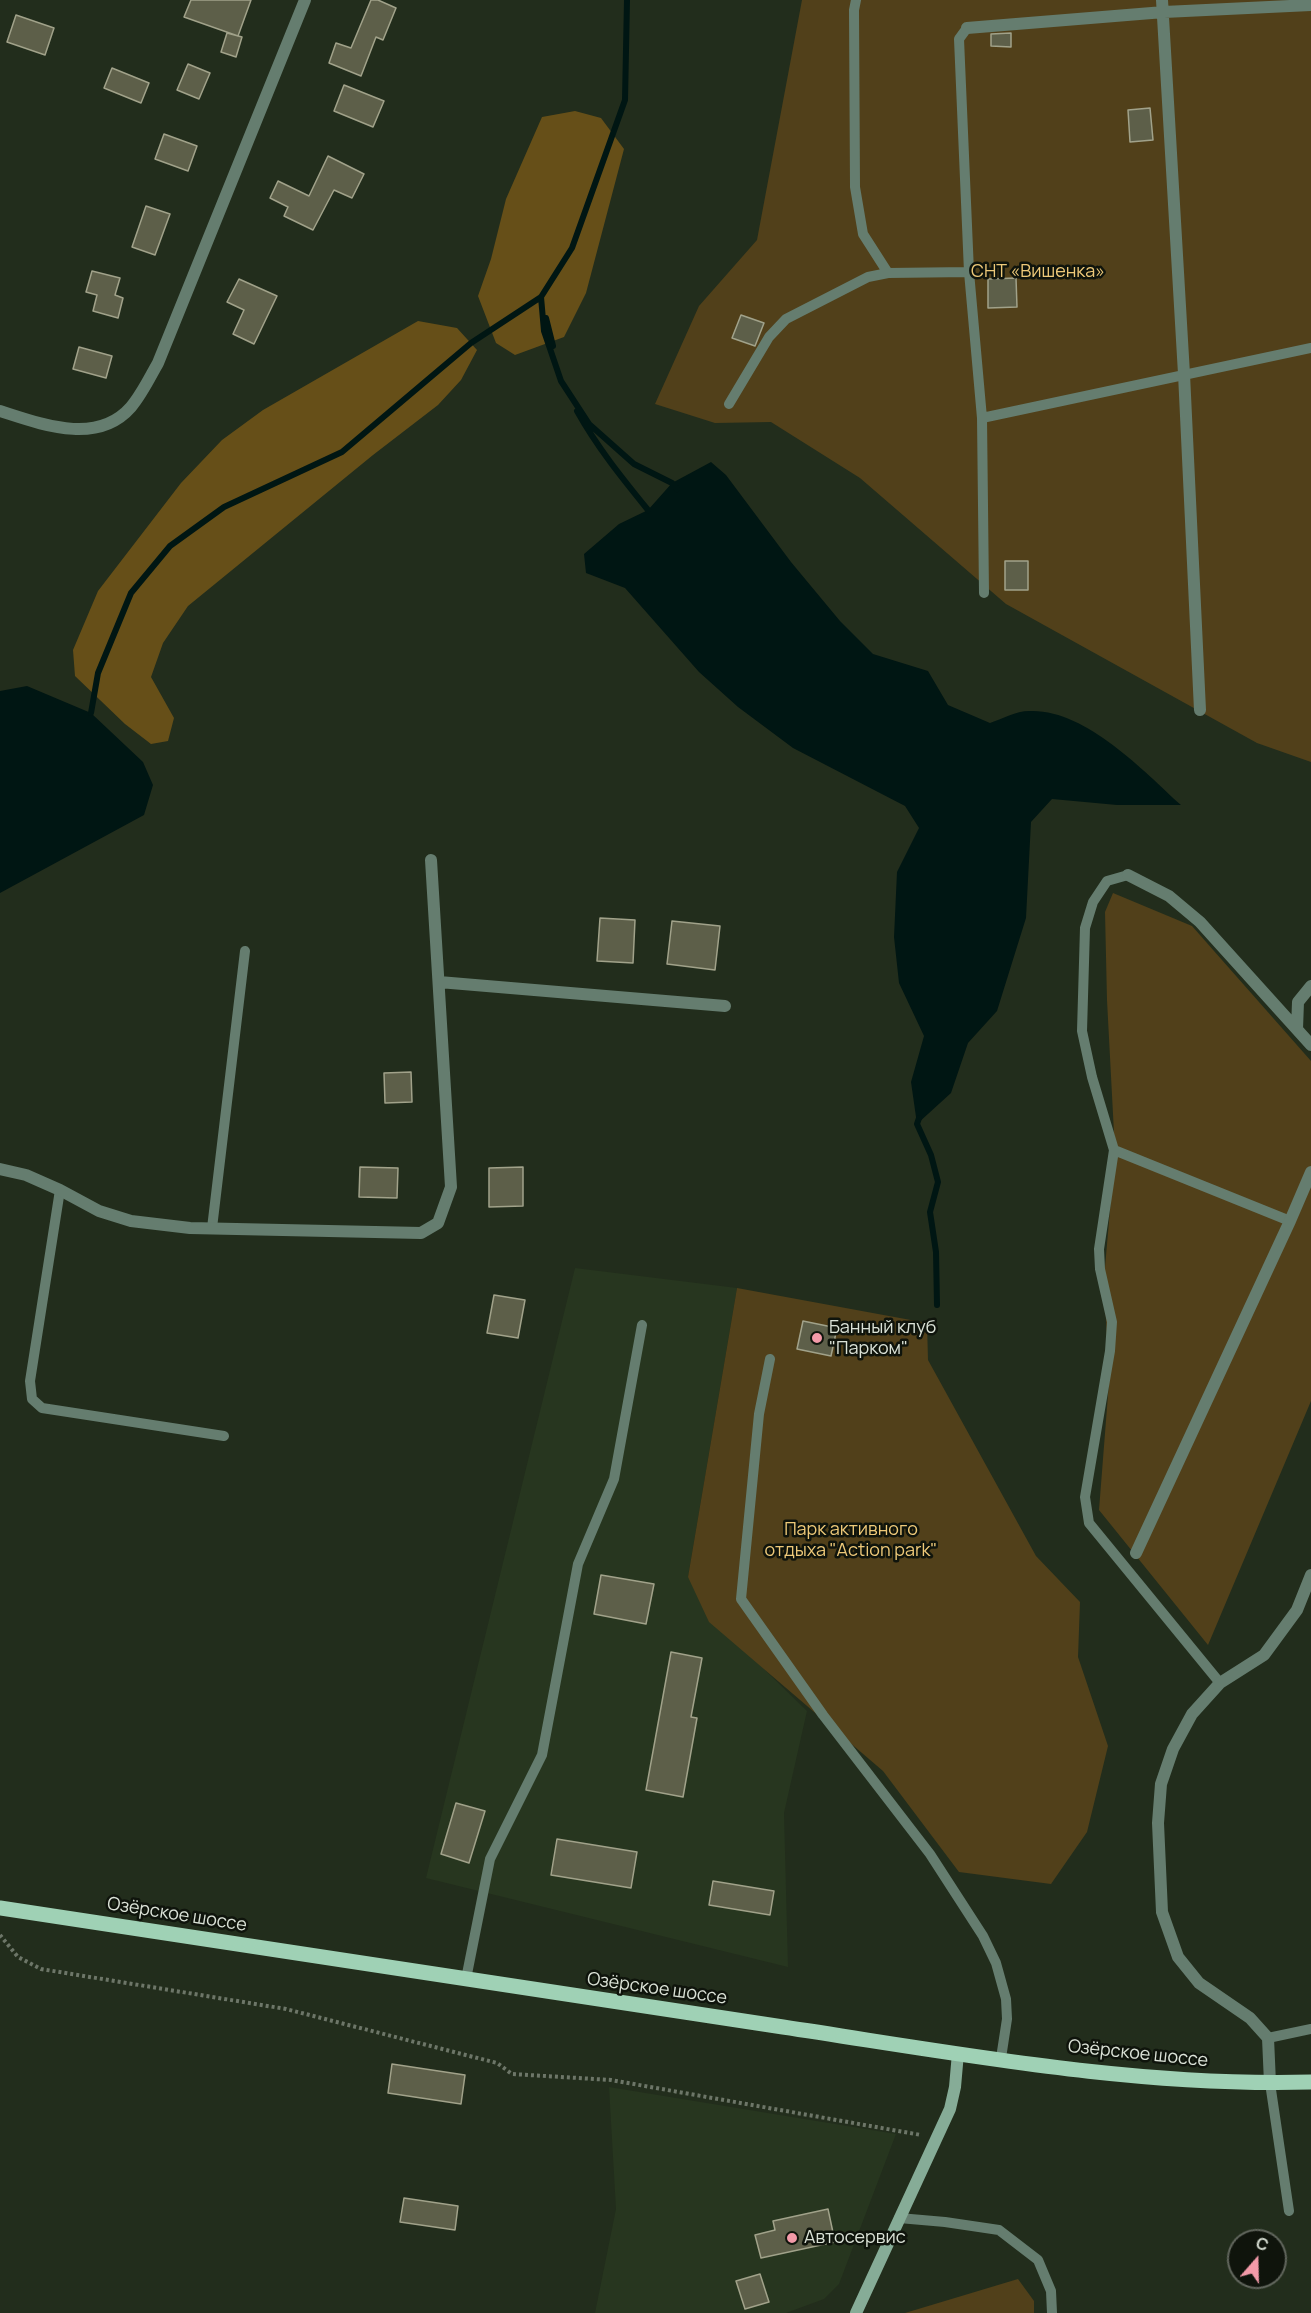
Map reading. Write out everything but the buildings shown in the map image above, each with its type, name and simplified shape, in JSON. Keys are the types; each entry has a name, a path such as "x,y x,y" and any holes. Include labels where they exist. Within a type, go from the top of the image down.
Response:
{"main road":[{"name":"Озёрское шоссе","path":"0,1908 466,1980 958,2053 1145,2078 1270,2083 1311,2082"},
{"path":"856,2313 950,2109 955,2087 958,2053"}],"street":[{"path":"0,411 49,427 85,429 110,423 131,407 158,363 305,0"},
{"path":"967,28 1163,6 1311,5"},
{"path":"1163,6 1200,710"},
{"path":"0,1169 26,1175 99,1211 131,1221 212,1228 421,1233 438,1222 451,1187 431,861"},
{"path":"1128,875 1169,896 1200,922 1311,1045"},
{"path":"439,982 725,1006"},
{"path":"1297,1029 1298,1002 1311,986"},
{"path":"1136,1553 1311,1172"},
{"path":"1270,2083 1268,2038 1250,2018 1199,1983 1178,1957 1162,1912 1158,1823 1161,1784 1173,1749 1192,1714 1220,1683 1264,1655 1297,1610 1311,1575"}],"lane":[{"path":"856,0 854,10 855,187 863,234 888,273"},
{"path":"967,28 959,39 969,272 982,418 984,593"},
{"path":"729,404 769,337 786,319 868,277 888,273 969,272"},
{"path":"982,418 1311,348"},
{"path":"1128,875 1107,881 1093,902 1085,928 1082,1031 1092,1077 1114,1150 1099,1249 1100,1269 1112,1322 1110,1351 1085,1497 1089,1523 1220,1683"},
{"path":"212,1228 245,951"},
{"path":"1114,1150 1290,1221"},
{"path":"60,1190 30,1381 32,1399 42,1408 224,1436"},
{"path":"466,1980 490,1859 542,1755 578,1564 614,1479 642,1325"},
{"path":"770,1359 759,1414 741,1599 824,1715 930,1854 983,1936 996,1963 1006,1999 1001,2058"},
{"path":"1268,2038 1311,2029"},
{"path":"1270,2083 1289,2211"},
{"path":"899,2218 999,2230 1038,2259 1051,2291 1052,2313"}],"path":[{"path":"0,1935 18,1957 41,1969 286,2009 497,2063 512,2074 611,2080 937,2138"}],"shaded area":[{"path":"575,111 601,118 624,149 586,293 564,337 515,355 496,343 478,296 491,259 506,199 542,117"},
{"path":"418,321 457,328 477,350 461,380 438,405 188,606 163,643 151,677 174,718 168,741 151,744 125,724 75,676 73,650 98,591 181,483 222,440 263,410"},
{"path":"711,462 726,475 791,562 840,621 873,654 928,671 948,705 990,723 1024,711 1050,713 1071,720 1091,730 1131,759 1181,805 1117,805 1052,799 1031,822 1026,918 997,1011 968,1043 951,1093 917,1124 911,1082 924,1036 899,983 894,937 897,872 919,828 905,806 793,748 738,707 699,672 625,588 586,573 584,554 619,524 648,510 672,483"},
{"path":"27,686 91,713 143,762 153,785 144,815 0,893 0,691"},
{"path":"575,1268 737,1288 688,1577 767,1672 807,1711 784,1813 788,1967 426,1878"},
{"path":"609,2087 896,2134 839,2284 824,2299 786,2313 595,2313 616,2209"}],"green space":[{"name":"СНТ «Вишенка»","path":"802,0 1311,0 1311,762 1257,743 1006,604 860,478 771,422 715,423 655,404 699,306 757,240"},
{"path":"1113,893 1192,926 1311,1061 1311,1401 1208,1645 1099,1510 1109,1382 1104,1279 1115,1152 1105,912"},
{"name":"Парк активного отдыха \"Action park\"","path":"737,1288 927,1323 928,1360 1036,1556 1080,1602 1078,1657 1108,1746 1087,1832 1051,1884 959,1872 883,1771 709,1622 688,1577"},
{"path":"1018,2279 1034,2301 1034,2313 905,2313"}],"waterway":[{"path":"91,713 98,673 131,593 170,546 224,507 342,452 471,343 541,297 572,248 625,100 627,0"},
{"path":"541,297 544,331 561,381 589,424 634,464 672,483 677,489"},
{"path":"546,318 553,346"},
{"path":"577,411 601,450 648,510"},
{"path":"919,1118 917,1124 931,1155 938,1182 930,1212 936,1252 937,1305"}],"place":[{"name":"Банный клуб \"Парком\"","path":"817,1338"},
{"name":"Автосервис","path":"792,2238"}]}
